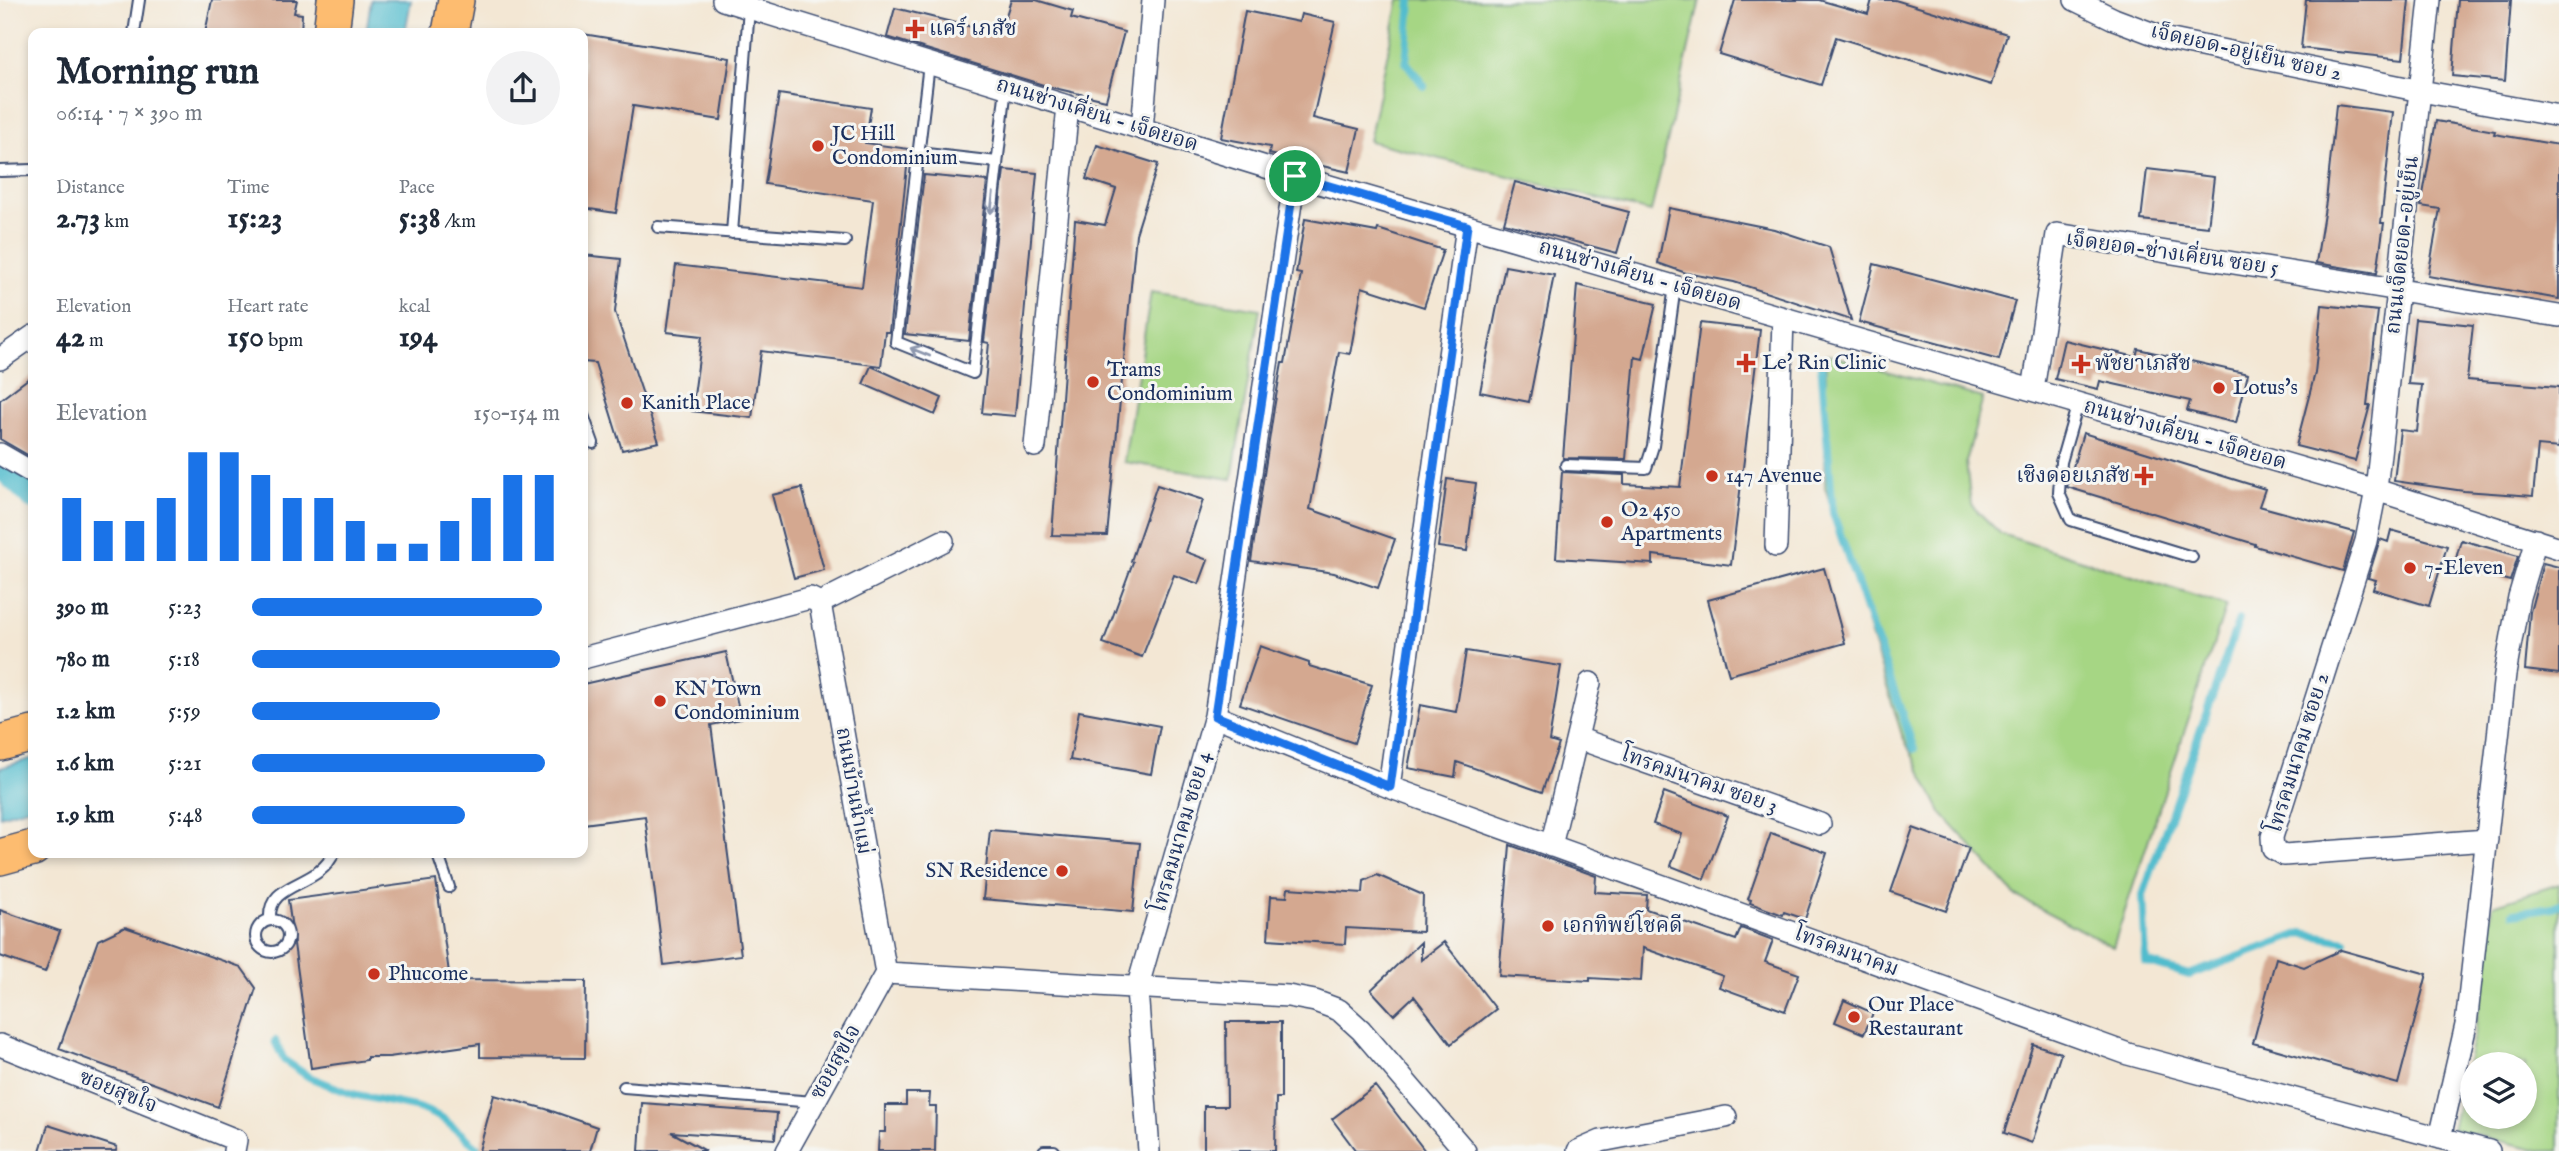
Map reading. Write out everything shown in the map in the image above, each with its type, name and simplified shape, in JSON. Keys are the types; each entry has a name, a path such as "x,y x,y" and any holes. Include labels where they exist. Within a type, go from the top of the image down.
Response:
{"main road":[{"path":"332,28 335,0"},
{"path":"451,28 456,0"},
{"path":"0,743 28,735"},
{"path":"0,857 28,849"}],"street":[{"name":"ถนนช่างเคี่ยน - เจ็ดยอด","path":"723,0 1295,176 2376,490 2559,548"},
{"path":"1142,129 1153,0"},
{"name":"เจ็ดยอด-อยู่เย็น ซอย 2","path":"2075,0 2114,19 2167,39 2559,116"},
{"name":"ถนนเจ็ดยอด-อยู่เย็น","path":"2376,490 2430,0"},
{"path":"1035,446 1068,106"},
{"name":"โทรคมนาคม ซอย 4","path":"1137,989 1215,716 1295,176"},
{"path":"1390,787 1467,226"},
{"name":"เจ็ดยอด-ช่างเคี่ยน ซอย 5","path":"2033,390 2057,234 2398,288"},
{"path":"2398,288 2559,316"},
{"path":"1776,546 1783,318"},
{"path":"0,359 28,339"},
{"path":"0,454 28,470"},
{"name":"โทรคมนาคม ซอย 2","path":"2376,490 2366,541 2272,837 2273,849 2284,855 2487,840"},
{"path":"2440,1138 2466,1024 2505,674 2519,597 2536,540"},
{"path":"588,657 810,598 820,603 943,541"},
{"name":"ถนนบ้านน้ำแม่","path":"820,603 886,973"},
{"path":"1551,846 1590,683"},
{"name":"โทรคมนาคม","path":"1215,716 1390,787 2128,1054 2489,1151"},
{"name":"โทรคมนาคม ซอย 3","path":"1577,738 1820,824"},
{"path":"886,973 1288,996 1315,1001 1339,1010 1361,1030 1465,1151"},
{"name":"ซอยสุขใจ","path":"788,1151 886,973"},
{"path":"1137,989 1149,1151"},
{"name":"ซอยสุขใจ","path":"0,1045 235,1145"},
{"path":"1578,1151 1601,1141 1726,1117"}],"lane":[{"path":"135,28 139,0"},
{"path":"732,233 749,8"},
{"path":"929,64 896,342 973,373 1006,87"},
{"path":"918,153 997,162"},
{"path":"0,171 28,170"},
{"path":"658,227 845,240"},
{"path":"1566,465 1646,468 1653,446 1675,286"},
{"path":"2078,403 2061,462 2059,493 2071,520 2192,557"},
{"path":"588,429 593,443"},
{"path":"270,920 270,908 275,898 283,891 321,872 330,858"},
{"path":"439,858 449,887"},
{"path":"624,1087 814,1102"},
{"path":"1044,1151 1054,1151"}],"green space":[{"path":"1399,0 1700,0 1651,212 1369,141"},
{"path":"1151,292 1260,309 1232,479 1124,462"},
{"path":"1826,354 1983,398 1966,462 1971,505 2001,534 2226,606 2113,947 2016,896 1942,814 1902,735 1825,487"},
{"path":"2559,884 2559,1151 2542,1151 2452,1129 2460,1095 2460,1129 2537,1129 2537,1052 2470,1052 2493,905"}],"water":[{"path":"371,0 411,0 406,28 367,28"},
{"path":"28,760 28,808 0,816 0,768"}],"building":[{"path":"212,0 297,0 294,13 302,14 301,28 206,28"},
{"path":"1011,0 1036,0 1073,11 1071,18 1124,32 1106,100 1050,87 887,37 895,8 1000,34"},
{"path":"1735,0 1819,0 1868,14 1872,0 1895,0 2007,34 1991,85 1836,37 1821,85 1719,54"},
{"path":"2306,0 2409,0 2403,59 2301,48"},
{"path":"2458,0 2511,0 2505,81 2452,76"},
{"path":"1245,11 1299,22 1301,14 1335,22 1313,118 1359,129 1349,172 1269,154 1270,147 1221,138"},
{"path":"588,35 730,58 721,120 633,106 616,213 588,209"},
{"path":"779,94 871,108 865,143 909,149 889,332 885,332 881,366 761,351 752,418 692,411 702,336 667,332 676,265 862,287 873,200 765,184"},
{"path":"2336,105 2393,112 2377,273 2316,263 2326,201"},
{"path":"2436,121 2559,145 2559,299 2428,276 2440,209 2421,206"},
{"name":"Trams Condominium","path":"1097,145 1158,164 1136,234 1107,536 1052,535 1075,220 1105,225 1116,189 1086,179"},
{"path":"2147,169 2214,177 2208,227 2141,220"},
{"path":"1004,170 1037,173 1015,416 982,413 989,343 984,342"},
{"path":"924,175 987,181 969,341 905,334"},
{"path":"1515,182 1629,212 1617,253 1504,223"},
{"path":"1669,208 1774,229 1829,247 1851,320 1734,282 1686,273 1658,263"},
{"path":"1305,219 1377,232 1378,229 1443,250 1424,307 1362,287 1350,354 1339,352 1310,509 1395,539 1378,588 1334,573 1251,561 1274,408 1301,274 1296,273"},
{"name":"Kanith Place","path":"588,256 621,259 615,312 659,442 622,450 595,363 588,362"},
{"path":"1874,264 2015,301 1999,360 1859,322"},
{"path":"1505,266 1554,275 1529,402 1480,392"},
{"path":"1577,285 1656,304 1643,359 1635,357 1626,459 1563,458"},
{"path":"2322,305 2378,311 2367,405 2370,405 2355,461 2296,446 2315,373"},
{"path":"2415,319 2473,325 2467,380 2559,387 2559,448 2538,446 2533,496 2464,491 2394,481 2400,430 2417,432 2422,385 2408,384"},
{"name":"147 Avenue","path":"1700,323 1760,330 1731,565 1653,555 1653,564 1556,558 1562,472 1624,475 1624,484 1680,487"},
{"path":"2064,340 2136,357 2138,349 2248,374 2236,423 2187,411 2190,401 2100,381 2098,389 2055,379"},
{"path":"871,366 942,398 935,415 863,384"},
{"path":"28,379 28,455 0,439 0,400"},
{"path":"2083,433 2265,489 2259,506 2354,532 2343,571 2067,487"},
{"path":"1447,479 1476,483 1467,551 1438,547"},
{"path":"1157,485 1203,500 1186,552 1208,560 1199,584 1174,575 1142,657 1103,643 1133,562 1131,561"},
{"path":"802,488 824,570 794,578 772,495"},
{"name":"7-Eleven","path":"2391,530 2447,546 2429,606 2373,589 2376,580 2368,578 2380,539 2388,542"},
{"path":"2461,540 2518,556 2510,581 2454,566"},
{"path":"2543,563 2559,567 2559,674 2525,670 2530,612"},
{"path":"1824,568 1845,643 1729,675 1708,600"},
{"path":"1260,646 1309,663 1309,666 1372,685 1354,743 1240,704"},
{"path":"1466,651 1561,666 1549,741 1559,744 1542,792 1457,762 1455,777 1408,768 1420,705 1456,712"},
{"path":"726,652 741,719 711,725 741,955 664,965 645,816 588,823 588,683"},
{"path":"1079,711 1160,726 1151,774 1070,760"},
{"path":"1664,792 1728,816 1704,879 1671,866 1682,834 1653,824"},
{"path":"1913,828 1969,848 1946,911 1891,892"},
{"name":"SN Residence","path":"990,830 1140,843 1133,912 983,899"},
{"path":"1771,833 1827,853 1805,919 1784,912 1783,915 1750,903 1751,900 1748,899"},
{"path":"1510,845 1596,876 1595,892 1647,895 1646,909 1736,940 1741,928 1773,940 1765,962 1799,974 1785,1011 1719,987 1723,976 1643,948 1641,981 1499,976"},
{"path":"1377,875 1423,895 1422,932 1346,928 1345,944 1268,939 1271,896 1287,897 1288,888 1363,893 1364,881"},
{"name":"Phucome","path":"436,880 450,980 586,981 585,1058 480,1057 480,1044 389,1057 367,1057 367,1060 311,1068 288,900"},
{"path":"0,910 60,931 45,972 0,956"},
{"path":"125,927 241,967 256,988 218,1107 59,1049 98,940"},
{"path":"1421,942 1421,960 1444,942 1496,1009 1451,1044 1414,996 1394,1015 1371,990"},
{"path":"2341,950 2427,974 2398,1084 2253,1043 2276,958 2304,967"},
{"name":"Our Place Restaurant","path":"1844,1000 1873,1013 1864,1034 1835,1022"},
{"path":"1226,1022 1281,1022 1281,1098 1276,1098 1275,1151 1204,1151 1204,1106 1227,1106"},
{"path":"2033,1044 2061,1053 2032,1143 2004,1133"},
{"path":"1375,1086 1425,1151 1356,1151 1332,1119"},
{"path":"906,1093 930,1093 929,1106 936,1106 935,1151 878,1151 879,1132 885,1132 885,1105 906,1105"},
{"path":"494,1095 597,1127 590,1151 479,1151"},
{"path":"642,1103 777,1113 775,1139 671,1132 706,1151 639,1151"},
{"path":"48,1125 117,1147 116,1151 40,1151"}],"waterway":[{"path":"1411,0 1406,62 1424,86"},
{"path":"1821,362 1833,513 1914,749"},
{"path":"0,464 28,491"},
{"path":"2239,620 2143,895 2146,962 2189,975 2302,933 2345,941"},
{"path":"2514,913 2559,904"},
{"path":"275,1041 284,1060 309,1077 352,1094 419,1108 442,1118 482,1151"}],"place":[{"name":"แคร์ เภสัช","path":"915,29"},
{"name":"JC Hill Condominium","path":"818,146"},
{"name":"Le' Rin Clinic","path":"1746,363"},
{"name":"พัชยาเภสัช","path":"2081,364"},
{"name":"Trams Condominium","path":"1093,382"},
{"name":"Lotus's","path":"2219,388"},
{"name":"Kanith Place","path":"627,403"},
{"name":"147 Avenue","path":"1712,476"},
{"name":"เชิงดอยเภสัช","path":"2144,476"},
{"name":"O2 450 Apartments","path":"1607,522"},
{"name":"7-Eleven","path":"2410,568"},
{"name":"KN Town Condominium","path":"660,701"},
{"name":"SN Residence","path":"1062,871"},
{"name":"เอกทิพย์โชคดี","path":"1548,926"},
{"name":"Phucome","path":"374,974"},
{"name":"Our Place Restaurant","path":"1854,1017"}],"route":[{"path":"1295,176 1467,226 1390,787 1215,716 1295,176"}]}
